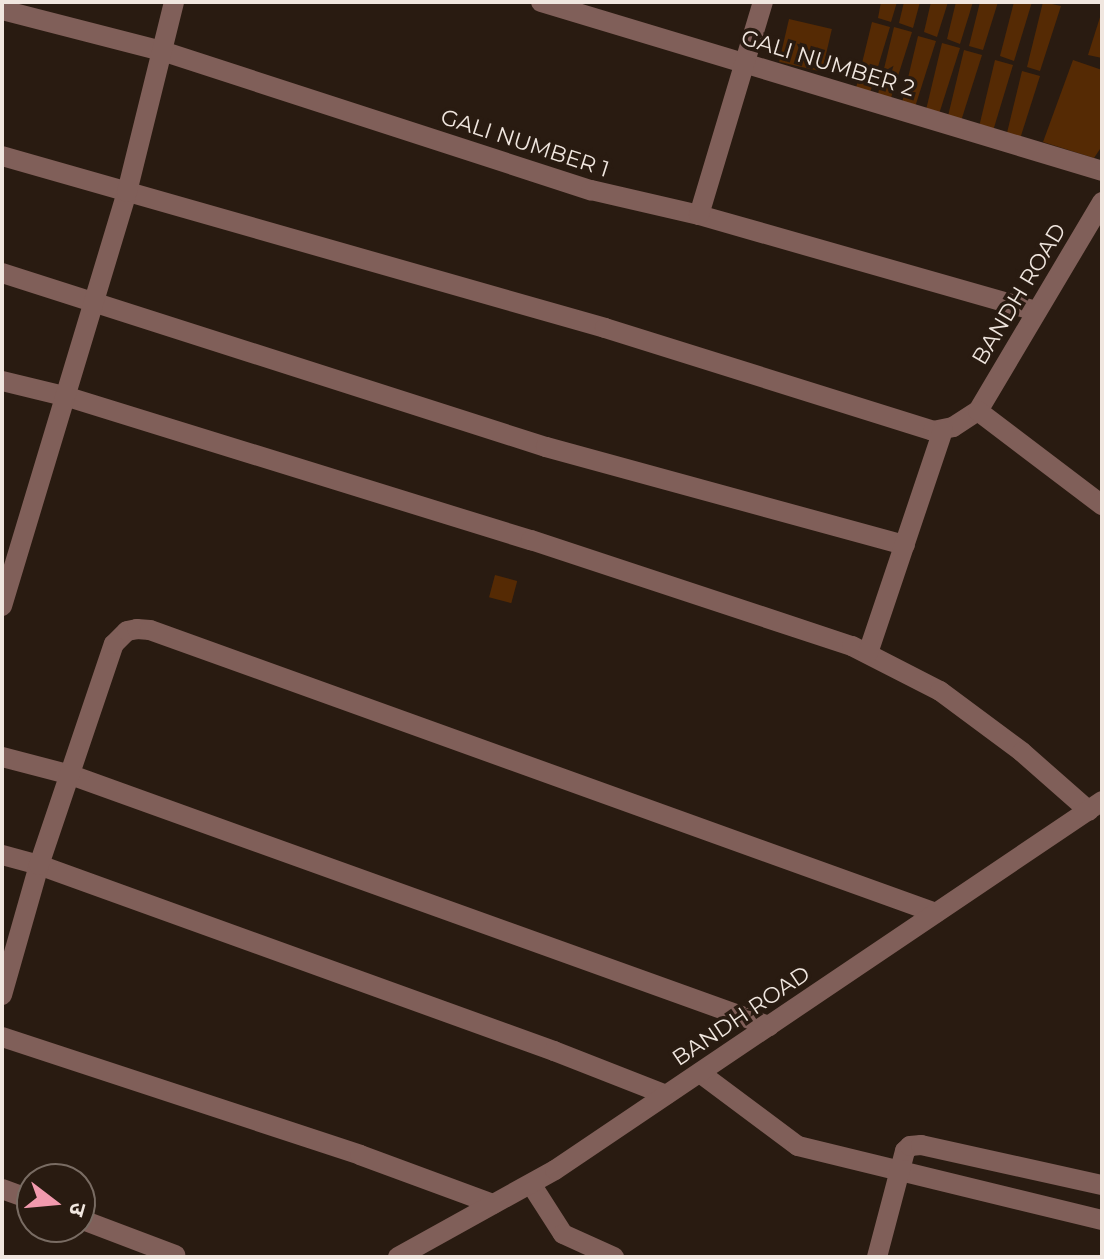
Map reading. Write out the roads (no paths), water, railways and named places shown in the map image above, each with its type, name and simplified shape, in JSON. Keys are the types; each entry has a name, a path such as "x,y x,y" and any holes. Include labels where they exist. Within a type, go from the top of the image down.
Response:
{"street":[{"path":"2,606 11,549 68,397 96,302 174,2"},
{"name":"GALI NUMBER 2","path":"541,2 1102,171"},
{"path":"699,215 763,2"},
{"name":"GALI NUMBER 1","path":"2,10 162,51 591,190 699,215 1036,311"},
{"path":"2,156 605,328 916,428 943,430 978,411 1102,505"},
{"name":"BANDH ROAD","path":"978,411 1102,202"},
{"path":"2,273 546,447 905,545"},
{"path":"2,381 68,397 531,540 868,653 940,691 1095,806"},
{"path":"868,653 943,430"},
{"path":"2,995 5,972 39,865 114,644 127,631 150,630 936,913"},
{"path":"2,757 71,775 769,1026"},
{"name":"BANDH ROAD","path":"398,1257 531,1184 1095,806"},
{"path":"2,855 39,865 554,1051 666,1095"},
{"path":"2,1037 360,1155 493,1204"},
{"path":"700,1073 798,1146 899,1174 1102,1220"},
{"path":"877,1257 906,1149 921,1145 1102,1185"},
{"path":"531,1184 563,1234 614,1257"},
{"path":"96,1225 175,1255"}]}
